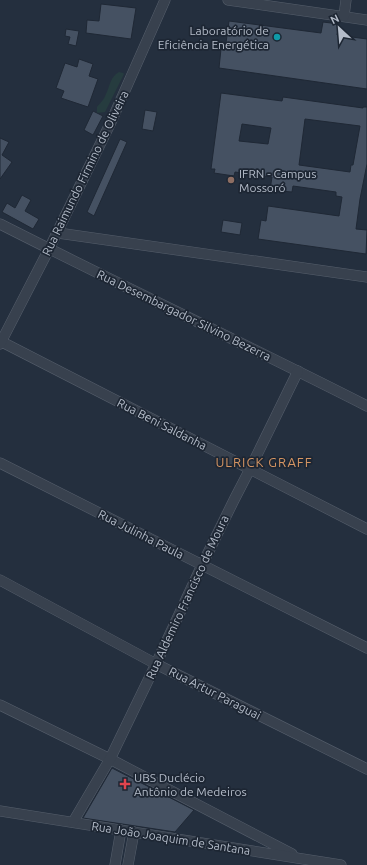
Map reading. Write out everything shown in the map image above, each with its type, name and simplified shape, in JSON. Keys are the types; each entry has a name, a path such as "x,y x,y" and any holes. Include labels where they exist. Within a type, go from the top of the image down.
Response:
{"street":[{"name":"Rua Raimundo Firmino de Oliveira","path":"0,342 58,232 111,122 165,0"},
{"path":"228,0 257,2 367,20"},
{"path":"344,16 346,0"},
{"name":"Rua Desembargador Silvino Bezerra","path":"0,224 367,406"},
{"path":"58,232 367,277"},
{"name":"Rua Beni Saldanha","path":"0,342 367,529"},
{"name":"Rua Aldemiro Francisco de Moura","path":"73,822 110,759 202,565 298,371"},
{"name":"Rua Julinha Paula","path":"0,463 367,648"},
{"name":"Rua Artur Paraguai","path":"0,580 156,664 367,769"},
{"path":"0,706 110,759 301,858"},
{"name":"Rua João Joaquim de Santana","path":"0,811 341,865"},
{"path":"115,865 121,830"},
{"path":"128,865 134,832"}],"green space":[{"path":"119,72 124,74 105,112 97,113 97,107 104,98 112,79"}],"building":[{"path":"101,4 136,8 131,39 86,33 87,20 99,21"},
{"path":"229,21 321,33 323,22 339,24 337,35 367,39 367,89 219,68 221,49 225,50"},
{"path":"66,29 79,31 76,46 68,44 70,37 65,36"},
{"path":"79,59 93,64 89,76 98,79 88,107 61,98 64,91 56,88 65,63 77,67"},
{"path":"221,93 282,101 283,97 363,108 367,107 367,164 356,229 367,230 366,254 258,239 261,220 266,221 268,206 339,216 342,197 336,196 336,192 293,186 292,192 270,190 272,177 235,172 234,176 214,173 215,169 211,169","holes":["305,119 360,126 353,165 351,165 350,172 299,165","242,124 271,128 268,144 239,141"]},
{"path":"145,110 157,112 153,131 142,129"},
{"path":"93,111 103,116 93,135 84,130"},
{"path":"0,138 9,142 2,155 12,162 0,179"},
{"path":"120,139 127,142 94,216 87,212"},
{"path":"22,195 31,200 25,211 39,219 33,229 2,212 7,203 15,208"},
{"path":"223,220 242,223 240,235 221,232"},
{"name":"UBS Duclécio Antônio de Medeiros","path":"112,768 194,810 175,832 83,818"}],"place":[{"name":"Laboratório de Eficiência Energética","path":"277,37"},
{"name":"IFRN - Campus Mossoró","path":"231,180"},
{"name":"UBS Duclécio Antônio de Medeiros","path":"125,784"}],"district":[{"name":"ULRICK GRAFF","path":"264,462"}]}
